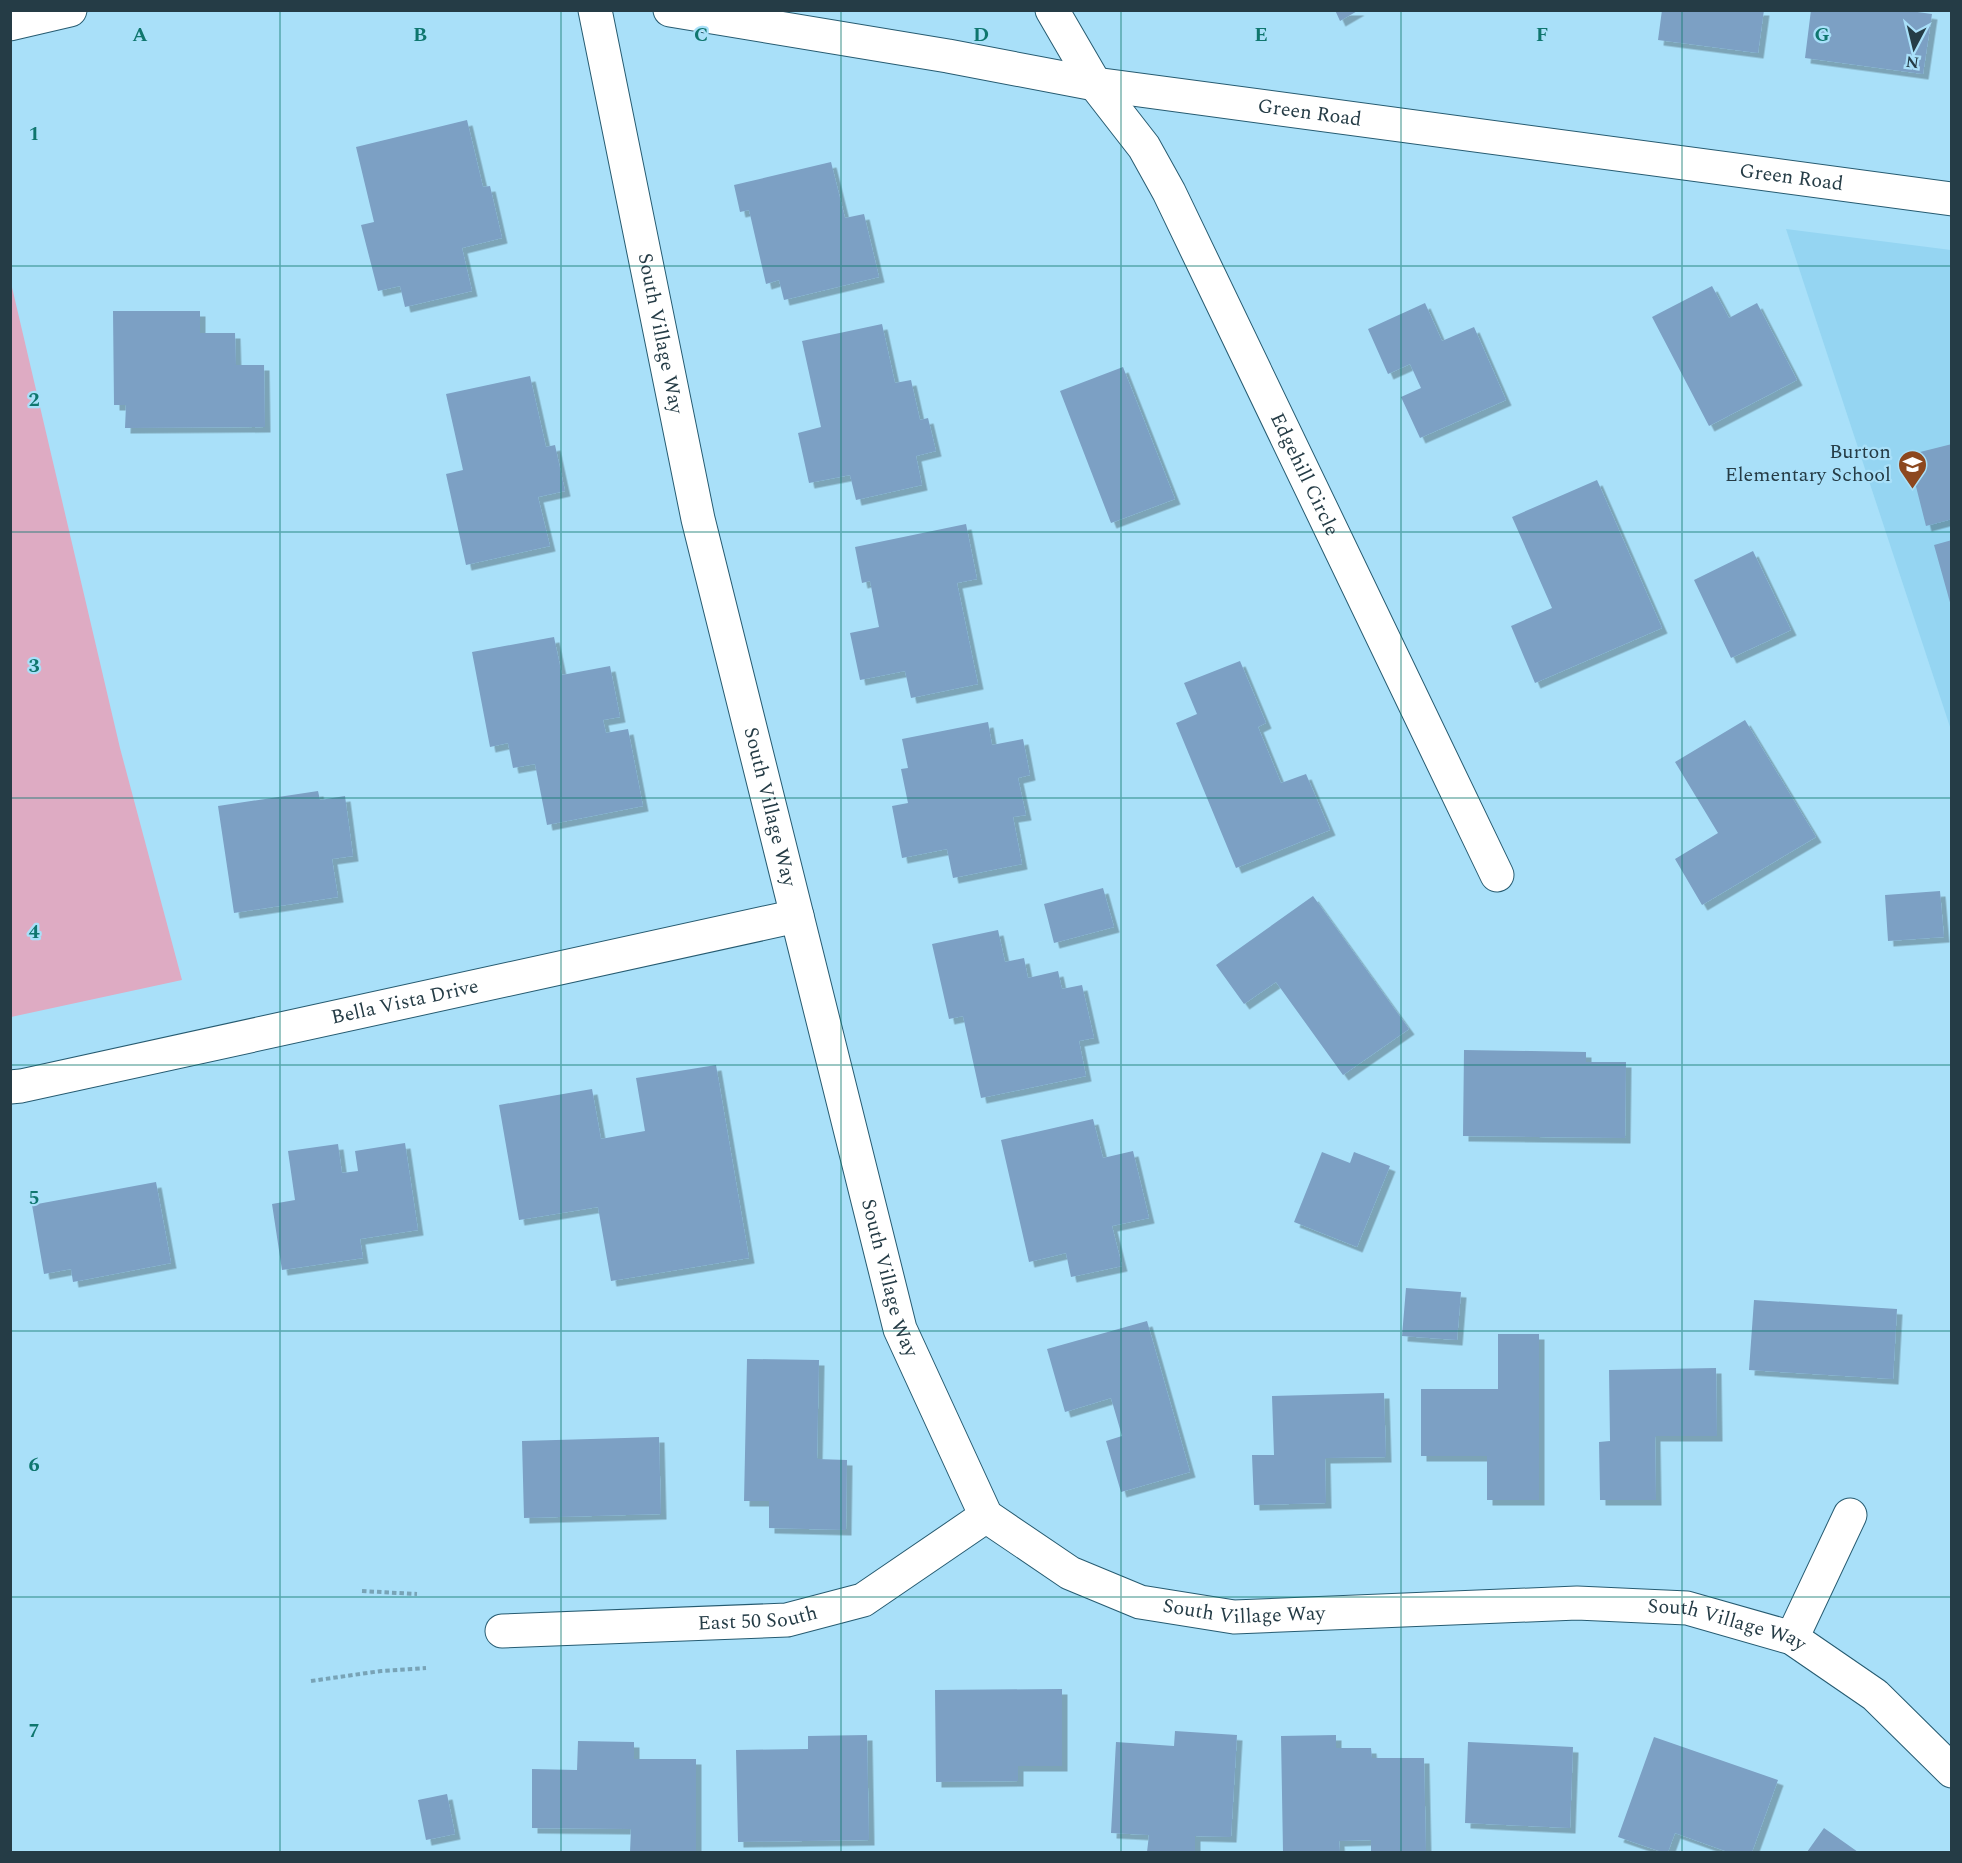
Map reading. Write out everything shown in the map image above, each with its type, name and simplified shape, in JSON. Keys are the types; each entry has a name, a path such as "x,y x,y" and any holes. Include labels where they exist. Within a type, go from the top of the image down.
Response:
{"street":[{"path":"10,24 70,10"},
{"name":"South Village Way","path":"596,10 698,519 900,1329 987,1516 1070,1573 1140,1602 1234,1617 1577,1603 1687,1608 1792,1638 1875,1695 1952,1771"},
{"name":"Green Road","path":"670,10 948,56 1095,84 1952,199"},
{"name":"Edgehill Circle","path":"1052,10 1095,84 1144,147 1169,192 1497,874"},
{"name":"Bella Vista Drive","path":"10,1086 21,1086 797,916"},
{"path":"1792,1638 1850,1515"},
{"name":"East 50 South","path":"502,1632 787,1620 863,1600 987,1516"}],"path":[{"path":"362,1591 417,1594"},
{"path":"311,1681 381,1671 426,1668"}],"shaded area":[{"name":"Burton Elementary School","path":"1786,229 1951,250 1951,730"},
{"path":"11,283 120,748 182,980 11,1017"}],"building":[{"path":"1335,10 1359,10 1340,21"},
{"path":"1662,10 1764,10 1758,53 1658,40"},
{"path":"1811,10 1903,10 1932,14 1923,74 1805,58"},
{"path":"467,120 483,187 490,186 502,238 462,248 472,291 405,307 400,286 378,291 361,225 374,222 356,147"},
{"path":"831,162 845,218 864,214 879,277 784,300 779,280 766,284 749,210 740,212 734,185"},
{"path":"1712,286 1729,318 1757,303 1797,380 1709,426 1652,317"},
{"path":"1425,303 1442,341 1474,327 1506,400 1420,438 1401,397 1421,388 1410,364 1388,374 1368,329"},
{"path":"113,311 200,311 200,333 235,333 236,365 264,365 265,427 125,428 126,405 114,405"},
{"path":"882,324 895,383 911,380 920,420 928,418 936,451 916,456 922,485 856,500 850,475 809,483 798,433 821,427 802,341"},
{"path":"1123,367 1175,499 1111,523 1060,391"},
{"path":"530,376 546,447 555,445 565,491 538,497 550,546 466,565 446,474 463,470 446,394"},
{"path":"1952,444 1952,519 1926,526 1908,455"},
{"path":"1597,480 1662,628 1535,683 1511,626 1552,608 1512,517"},
{"path":"966,524 977,579 957,583 978,684 911,698 905,671 860,680 850,633 879,627 870,581 862,583 855,547"},
{"path":"1952,540 1952,606 1951,606 1934,545"},
{"path":"1753,551 1791,630 1731,658 1694,580"},
{"path":"554,637 562,675 610,666 620,717 603,720 606,733 628,729 643,806 547,825 535,764 513,768 508,743 490,747 472,652"},
{"path":"1240,661 1266,723 1258,727 1281,783 1306,774 1330,830 1236,868 1176,723 1197,714 1184,683"},
{"path":"1745,720 1816,837 1702,905 1675,859 1718,833 1675,762"},
{"path":"988,722 992,745 1023,739 1030,775 1018,778 1026,815 1013,817 1022,864 953,878 947,849 902,858 892,806 908,803 901,769 908,768 902,739"},
{"path":"318,791 320,800 345,796 353,856 332,859 338,897 234,913 218,806"},
{"path":"1103,888 1114,927 1054,943 1044,904"},
{"path":"1940,891 1944,937 1888,941 1885,895"},
{"path":"1313,896 1409,1029 1343,1075 1276,982 1244,1004 1216,965"},
{"path":"998,930 1005,962 1024,958 1028,978 1058,971 1062,989 1082,985 1094,1038 1079,1041 1086,1076 981,1098 963,1016 949,1019 932,944"},
{"path":"1464,1050 1586,1052 1586,1062 1626,1062 1625,1138 1463,1136"},
{"path":"716,1065 749,1258 611,1281 598,1207 519,1220 499,1105 592,1089 601,1139 645,1131 636,1078"},
{"path":"1093,1119 1103,1158 1133,1151 1149,1218 1112,1226 1122,1266 1071,1277 1066,1253 1029,1262 1001,1140"},
{"path":"405,1143 418,1230 360,1239 363,1258 282,1270 272,1204 295,1200 288,1151 338,1144 342,1173 358,1171 355,1151"},
{"path":"1322,1152 1350,1163 1354,1152 1390,1166 1357,1247 1294,1222"},
{"path":"156,1182 171,1263 73,1282 71,1269 44,1274 32,1205"},
{"path":"1406,1288 1461,1292 1457,1340 1402,1336"},
{"path":"1754,1300 1897,1309 1893,1379 1749,1370"},
{"path":"1147,1321 1190,1472 1121,1492 1106,1441 1122,1436 1111,1398 1065,1412 1047,1349"},
{"path":"1498,1334 1539,1334 1539,1500 1487,1500 1487,1456 1421,1456 1421,1389 1498,1389"},
{"path":"747,1359 819,1360 817,1459 847,1460 846,1530 769,1528 769,1501 744,1501"},
{"path":"1716,1368 1717,1436 1655,1436 1656,1500 1600,1500 1599,1442 1610,1441 1609,1370"},
{"path":"1384,1393 1386,1457 1325,1458 1326,1503 1254,1505 1252,1455 1274,1455 1272,1396"},
{"path":"659,1437 661,1514 524,1518 522,1441"},
{"path":"1062,1689 1062,1766 1018,1766 1018,1781 936,1782 935,1690"},
{"path":"1175,1731 1237,1735 1231,1837 1195,1836 1195,1852 1147,1852 1149,1835 1111,1833 1116,1742 1174,1746"},
{"path":"867,1735 869,1840 738,1842 736,1750 808,1749 808,1736"},
{"path":"1336,1735 1336,1748 1371,1748 1372,1758 1424,1758 1426,1852 1371,1852 1371,1840 1339,1841 1340,1852 1283,1852 1281,1736"},
{"path":"1654,1737 1778,1780 1752,1852 1728,1852 1675,1833 1668,1852 1618,1837"},
{"path":"578,1741 634,1742 634,1759 696,1759 696,1852 630,1852 631,1829 532,1828 532,1769 577,1770"},
{"path":"1468,1742 1573,1747 1570,1828 1465,1823"},
{"path":"447,1794 455,1834 426,1840 418,1800"},
{"path":"1824,1828 1858,1852 1807,1852"}],"place":[{"name":"Burton Elementary School","path":"1912,490"}]}
